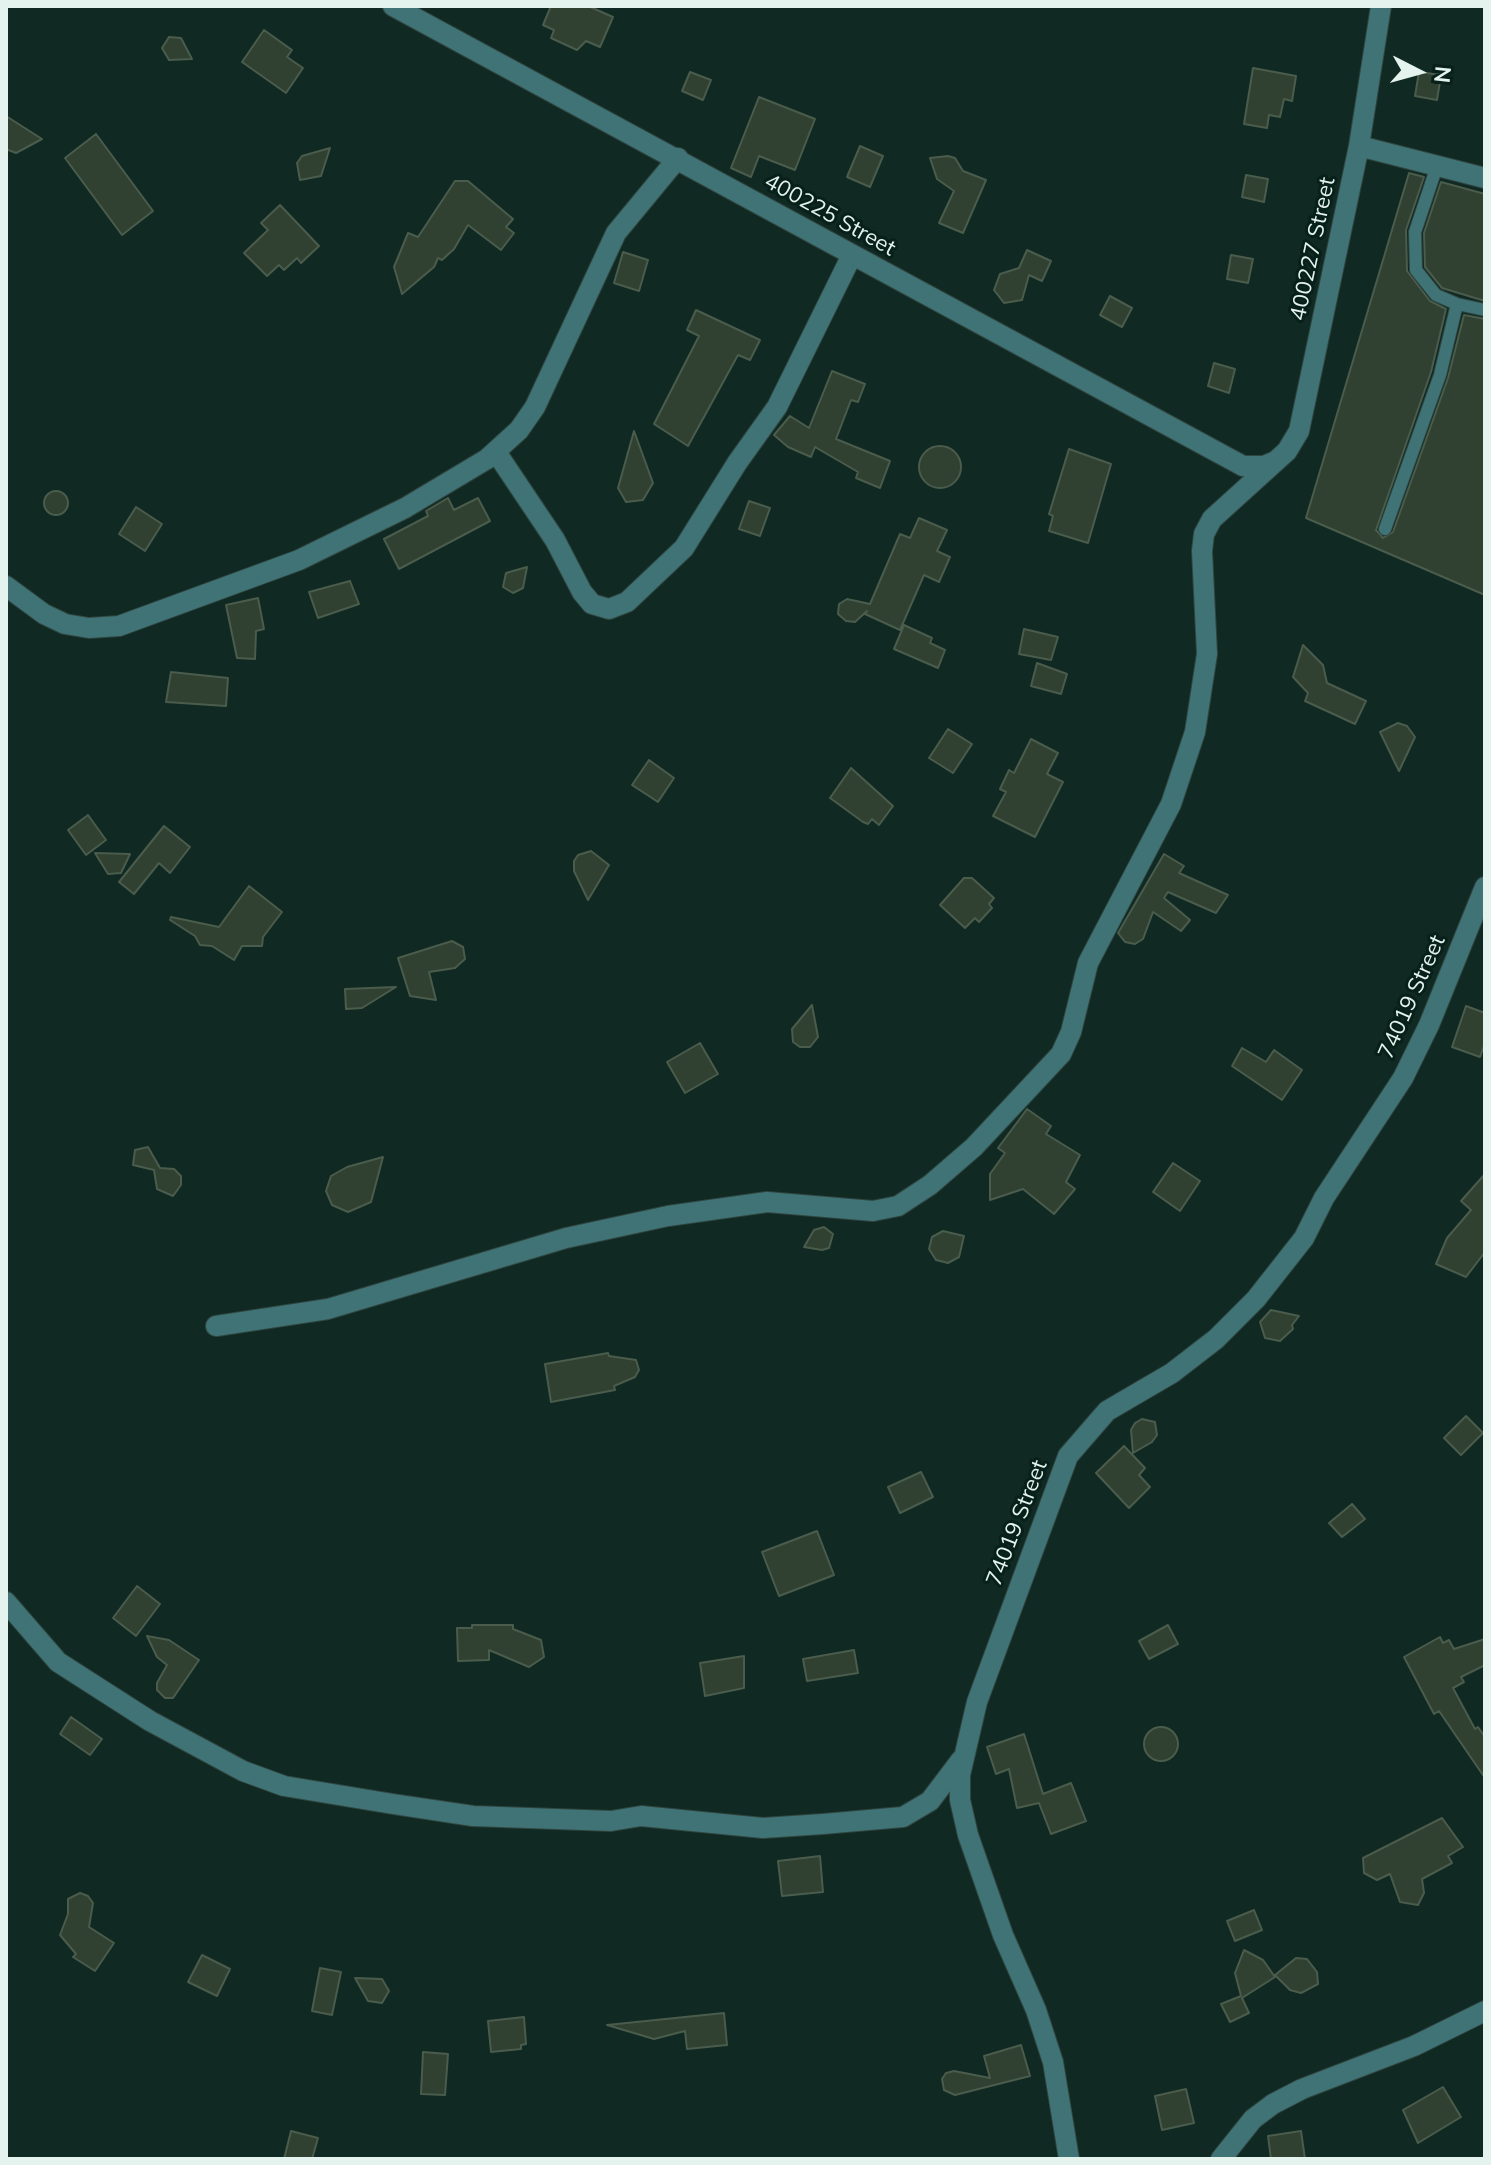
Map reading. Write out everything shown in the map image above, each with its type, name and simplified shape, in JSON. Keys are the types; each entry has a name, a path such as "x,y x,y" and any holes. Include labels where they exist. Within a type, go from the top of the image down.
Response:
{"street":[{"name":"400225 Street","path":"393,6 1243,466 1264,466 1276,461"},
{"name":"400227 Street","path":"216,1326 328,1309 566,1238 668,1216 767,1202 873,1211 898,1206 930,1185 974,1147 1061,1054 1071,1032 1088,963 1171,804 1195,732 1207,654 1202,551 1204,534 1212,519 1287,451 1299,431 1359,146 1381,6"},
{"path":"1359,146 1485,178"},
{"path":"6,586 44,614 65,624 89,628 119,626 299,560 405,508 496,452 519,430 549,382 616,233 678,158"},
{"path":"496,452 592,604 609,609 627,602 684,548 737,463 777,407 852,255"},
{"name":"74019 Street","path":"1069,2159 1053,2062 1036,2010 1003,1935 968,1835 960,1800 963,1757 977,1702 1068,1456 1107,1411 1172,1373 1216,1339 1256,1299 1304,1238 1324,1198 1403,1078 1429,1025 1485,887"},
{"path":"6,1602 58,1662 150,1721 243,1771 284,1786 393,1804 473,1816 611,1821 641,1816 763,1828 903,1817 930,1801 963,1757"},
{"path":"1221,2159 1253,2119 1273,2104 1302,2089 1414,2046 1485,2011"},
{"path":"1061,2159 1066,2128"}],"lane":[{"path":"1437,166 1415,232 1416,270 1436,295 1457,304 1485,310"},
{"path":"1385,529 1440,375 1457,304"}],"building":[{"path":"551,6 588,6 613,17 600,47 586,41 577,50 551,38 554,30 543,25"},
{"path":"264,30 292,50 287,57 303,68 286,93 242,62"},
{"path":"169,37 181,38 192,59 169,60 162,48"},
{"path":"1253,68 1296,76 1292,101 1284,99 1280,117 1269,115 1267,128 1244,124"},
{"path":"690,72 711,80 703,100 682,91"},
{"path":"1419,72 1441,75 1437,100 1415,96"},
{"path":"759,97 815,119 795,170 759,156 751,177 731,168"},
{"path":"6,116 42,139 16,153 6,149"},
{"path":"96,134 153,211 122,235 65,158"},
{"path":"860,146 883,156 870,187 847,177"},
{"path":"330,148 321,176 300,180 297,163 302,156"},
{"path":"930,158 955,158 963,171 986,180 963,233 939,223 954,191 937,179"},
{"path":"1409,173 1424,177 1406,230 1407,271 1430,301 1446,309 1431,372 1376,530 1383,538 1393,532 1448,378 1464,315 1485,319 1485,595 1306,518"},
{"path":"1246,175 1268,179 1264,202 1242,197"},
{"path":"455,181 468,181 513,219 506,227 514,233 501,250 468,225 454,249 442,260 438,258 434,267 402,294 394,267 408,233 418,237"},
{"path":"1441,182 1485,194 1485,301 1442,288 1425,267 1424,233"},
{"path":"280,205 319,246 301,263 297,258 284,270 279,265 267,276 244,253 268,230 261,223"},
{"path":"1027,250 1051,261 1042,281 1029,275 1022,300 1004,303 994,290 1000,274 1019,268"},
{"path":"623,252 648,260 639,291 614,283"},
{"path":"1231,255 1253,259 1248,283 1227,279"},
{"path":"1110,296 1132,308 1122,327 1100,315"},
{"path":"696,310 760,340 750,360 738,355 688,446 654,424 699,336 687,330"},
{"path":"1214,363 1235,369 1229,393 1208,386"},
{"path":"832,371 865,384 858,402 851,400 836,439 890,461 880,488 856,478 858,472 815,447 811,457 788,447 774,435 790,416 809,428"},
{"path":"634,431 653,483 643,500 626,502 618,488"},
{"path":"940,446 955,452 961,467 955,482 940,488 925,482 919,467 925,452"},
{"path":"1069,449 1111,464 1088,543 1049,531 1053,516 1049,514"},
{"path":"56,491 65,494 68,503 65,512 56,515 47,512 44,503 47,494"},
{"path":"448,498 454,510 478,498 490,521 399,569 384,539 428,516 426,511"},
{"path":"749,501 770,508 760,536 739,529"},
{"path":"136,507 162,524 145,551 119,534"},
{"path":"919,518 947,530 937,551 950,557 939,582 924,575 900,630 865,614 867,611 855,622 846,621 838,614 839,604 847,599 870,604 900,534 910,538"},
{"path":"527,567 523,588 513,593 503,587 506,573"},
{"path":"350,581 359,604 318,618 309,592"},
{"path":"258,598 264,629 256,631 255,659 237,658 226,605"},
{"path":"904,625 932,638 930,643 945,650 938,668 894,649"},
{"path":"1024,629 1058,637 1051,660 1019,654"},
{"path":"1303,645 1323,665 1327,683 1366,701 1355,724 1305,701 1308,693 1293,677"},
{"path":"1037,663 1067,674 1061,694 1031,686"},
{"path":"171,672 228,678 226,706 166,702"},
{"path":"1398,723 1407,726 1415,737 1399,771 1380,732"},
{"path":"948,729 972,744 953,773 929,758"},
{"path":"1031,739 1058,753 1047,774 1063,782 1035,837 993,816 1006,792 1000,789 1009,770 1014,773"},
{"path":"649,760 674,778 658,802 632,785"},
{"path":"851,768 893,806 879,825 872,819 868,824 863,822 830,798"},
{"path":"88,815 106,840 86,855 68,830"},
{"path":"164,826 190,847 170,873 159,863 134,894 119,882"},
{"path":"591,851 609,865 588,900 574,871 574,861 578,855"},
{"path":"95,853 130,854 121,873 108,874"},
{"path":"1164,854 1184,866 1179,873 1228,895 1216,913 1168,892 1164,898 1190,920 1181,931 1153,912 1143,939 1135,944 1125,942 1118,933"},
{"path":"964,878 972,878 994,898 989,904 992,908 979,922 975,918 965,928 940,905"},
{"path":"249,886 282,912 263,937 262,946 242,946 234,960 212,946 200,945 195,936 170,920 171,917 219,927"},
{"path":"452,941 463,947 465,959 455,968 429,972 436,1000 410,996 398,958"},
{"path":"396,987 362,1008 346,1009 345,989"},
{"path":"812,1005 818,1037 810,1047 800,1047 793,1042 792,1029"},
{"path":"1466,1006 1485,1013 1485,1043 1480,1057 1452,1047"},
{"path":"700,1043 718,1074 685,1093 667,1062"},
{"path":"1242,1048 1266,1062 1274,1050 1302,1070 1282,1100 1232,1066"},
{"path":"1027,1109 1051,1126 1046,1134 1080,1155 1066,1182 1075,1189 1054,1214 1023,1189 990,1200 990,1174 1005,1153 998,1148"},
{"path":"148,1147 160,1168 174,1169 181,1176 181,1185 173,1196 157,1189 154,1170 133,1165 135,1150"},
{"path":"383,1157 371,1202 348,1212 332,1205 326,1191 331,1176 347,1167"},
{"path":"1173,1163 1200,1181 1180,1211 1153,1192"},
{"path":"1485,1174 1485,1252 1466,1277 1436,1264 1447,1238 1471,1210 1461,1201"},
{"path":"824,1227 833,1234 829,1248 804,1247 814,1230"},
{"path":"943,1231 964,1236 959,1257 948,1263 936,1260 929,1249 932,1237"},
{"path":"1271,1310 1299,1316 1292,1325 1293,1329 1280,1341 1265,1338 1260,1322"},
{"path":"608,1353 609,1356 636,1360 639,1370 635,1377 614,1386 615,1390 551,1402 545,1364"},
{"path":"1466,1416 1483,1433 1461,1455 1444,1438"},
{"path":"1142,1419 1155,1422 1157,1435 1152,1442 1133,1453 1131,1430"},
{"path":"1124,1446 1145,1468 1139,1475 1150,1487 1129,1508 1096,1473"},
{"path":"921,1472 933,1497 900,1513 888,1487"},
{"path":"1352,1504 1365,1519 1342,1537 1329,1523"},
{"path":"817,1531 834,1575 779,1596 762,1552"},
{"path":"137,1586 160,1604 136,1636 113,1618"},
{"path":"472,1625 513,1625 513,1629 541,1640 544,1657 529,1667 489,1650 489,1660 458,1661 457,1628 472,1628"},
{"path":"1168,1625 1178,1644 1149,1659 1139,1641"},
{"path":"147,1636 169,1640 199,1660 173,1698 165,1698 157,1690 157,1683 167,1665 157,1657"},
{"path":"1440,1637 1443,1643 1449,1640 1454,1649 1485,1639 1485,1665 1461,1677 1464,1682 1453,1688 1475,1729 1478,1727 1485,1737 1485,1778 1439,1711 1434,1714 1404,1657"},
{"path":"854,1650 858,1673 807,1681 803,1659"},
{"path":"744,1656 744,1688 705,1696 700,1663"},
{"path":"71,1717 102,1739 90,1755 60,1734"},
{"path":"1161,1727 1173,1732 1178,1744 1173,1756 1161,1761 1149,1756 1144,1744 1149,1732"},
{"path":"1024,1734 1043,1794 1071,1783 1086,1821 1051,1834 1039,1803 1017,1808 1009,1769 996,1774 987,1747"},
{"path":"1442,1818 1463,1847 1448,1856 1452,1863 1422,1879 1424,1893 1418,1905 1400,1902 1390,1874 1377,1880 1364,1873 1363,1858"},
{"path":"820,1856 823,1892 782,1896 778,1861"},
{"path":"80,1893 88,1896 93,1903 89,1927 114,1943 95,1971 73,1957 76,1954 60,1935 68,1914 68,1899"},
{"path":"1254,1910 1262,1930 1235,1941 1227,1921"},
{"path":"1244,1950 1263,1960 1275,1977 1242,1998 1249,2013 1230,2022 1221,2004 1241,1996 1235,1973"},
{"path":"202,1955 230,1969 217,1996 188,1982"},
{"path":"1296,1958 1307,1959 1317,1972 1318,1984 1301,1993 1290,1990 1275,1975"},
{"path":"320,1968 341,1972 332,2015 312,2011"},
{"path":"355,1978 382,1979 389,1991 382,2003 368,2001"},
{"path":"724,2013 727,2045 687,2049 685,2031 654,2039 607,2025"},
{"path":"524,2017 526,2044 521,2045 521,2049 491,2052 488,2021"},
{"path":"1021,2045 1030,2076 955,2095 944,2090 942,2079 946,2073 954,2071 990,2078 984,2056"},
{"path":"423,2052 448,2054 445,2095 421,2094"},
{"path":"1443,2087 1461,2117 1418,2143 1403,2110"},
{"path":"1186,2089 1194,2123 1162,2130 1155,2096"},
{"path":"291,2131 318,2138 312,2159 284,2159"},
{"path":"1301,2131 1305,2159 1271,2159 1268,2136"}]}
